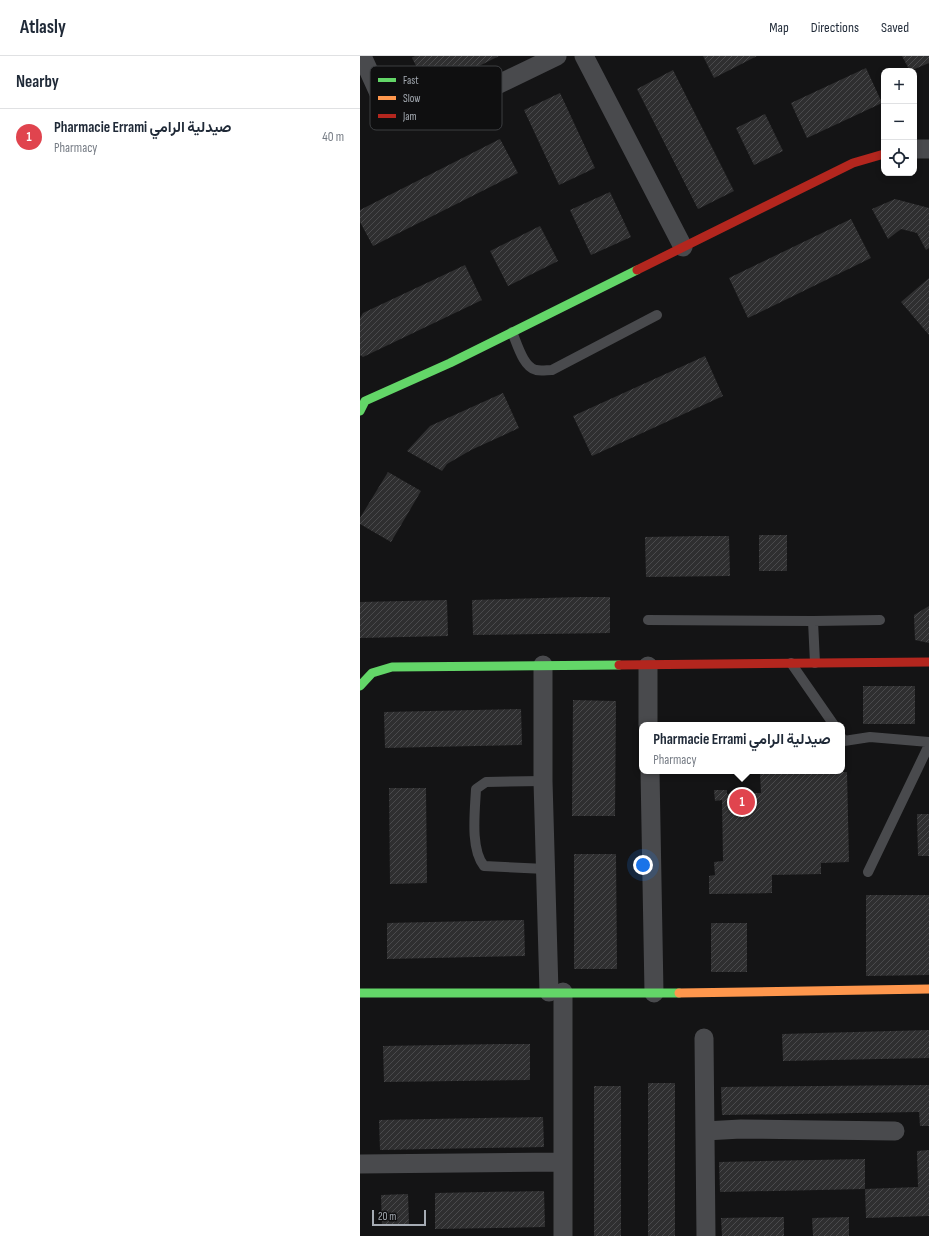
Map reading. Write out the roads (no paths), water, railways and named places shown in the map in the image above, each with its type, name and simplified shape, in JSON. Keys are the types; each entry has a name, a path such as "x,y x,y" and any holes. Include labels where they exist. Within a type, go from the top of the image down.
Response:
{"street":[{"path":"362,56 370,74"},
{"path":"502,82 557,56"},
{"path":"584,56 683,247"},
{"path":"362,404 512,332 821,178 853,163 881,155"},
{"path":"360,686 372,673 392,667 542,665 648,666 929,662"},
{"path":"542,665 543,781 546,869 556,992 563,1236"},
{"path":"648,666 648,722"},
{"path":"650,774 654,993"},
{"path":"360,993 654,993 929,989"},
{"path":"704,1038 706,1236"},
{"path":"705,1131 741,1129 895,1131"},
{"path":"360,1164 562,1162"}],"lane":[{"path":"512,332 526,362 531,368 536,370 552,370 658,315"},
{"path":"648,620 880,620"},
{"path":"813,621 815,663"},
{"path":"791,663 832,722"},
{"path":"845,740 870,737 929,744 868,872"},
{"path":"543,781 486,782 476,789 475,818 477,854 484,866 546,869"}],"place":[{"name":"Pharmacie Errami صيدلية الرامي","path":"742,802"}]}
